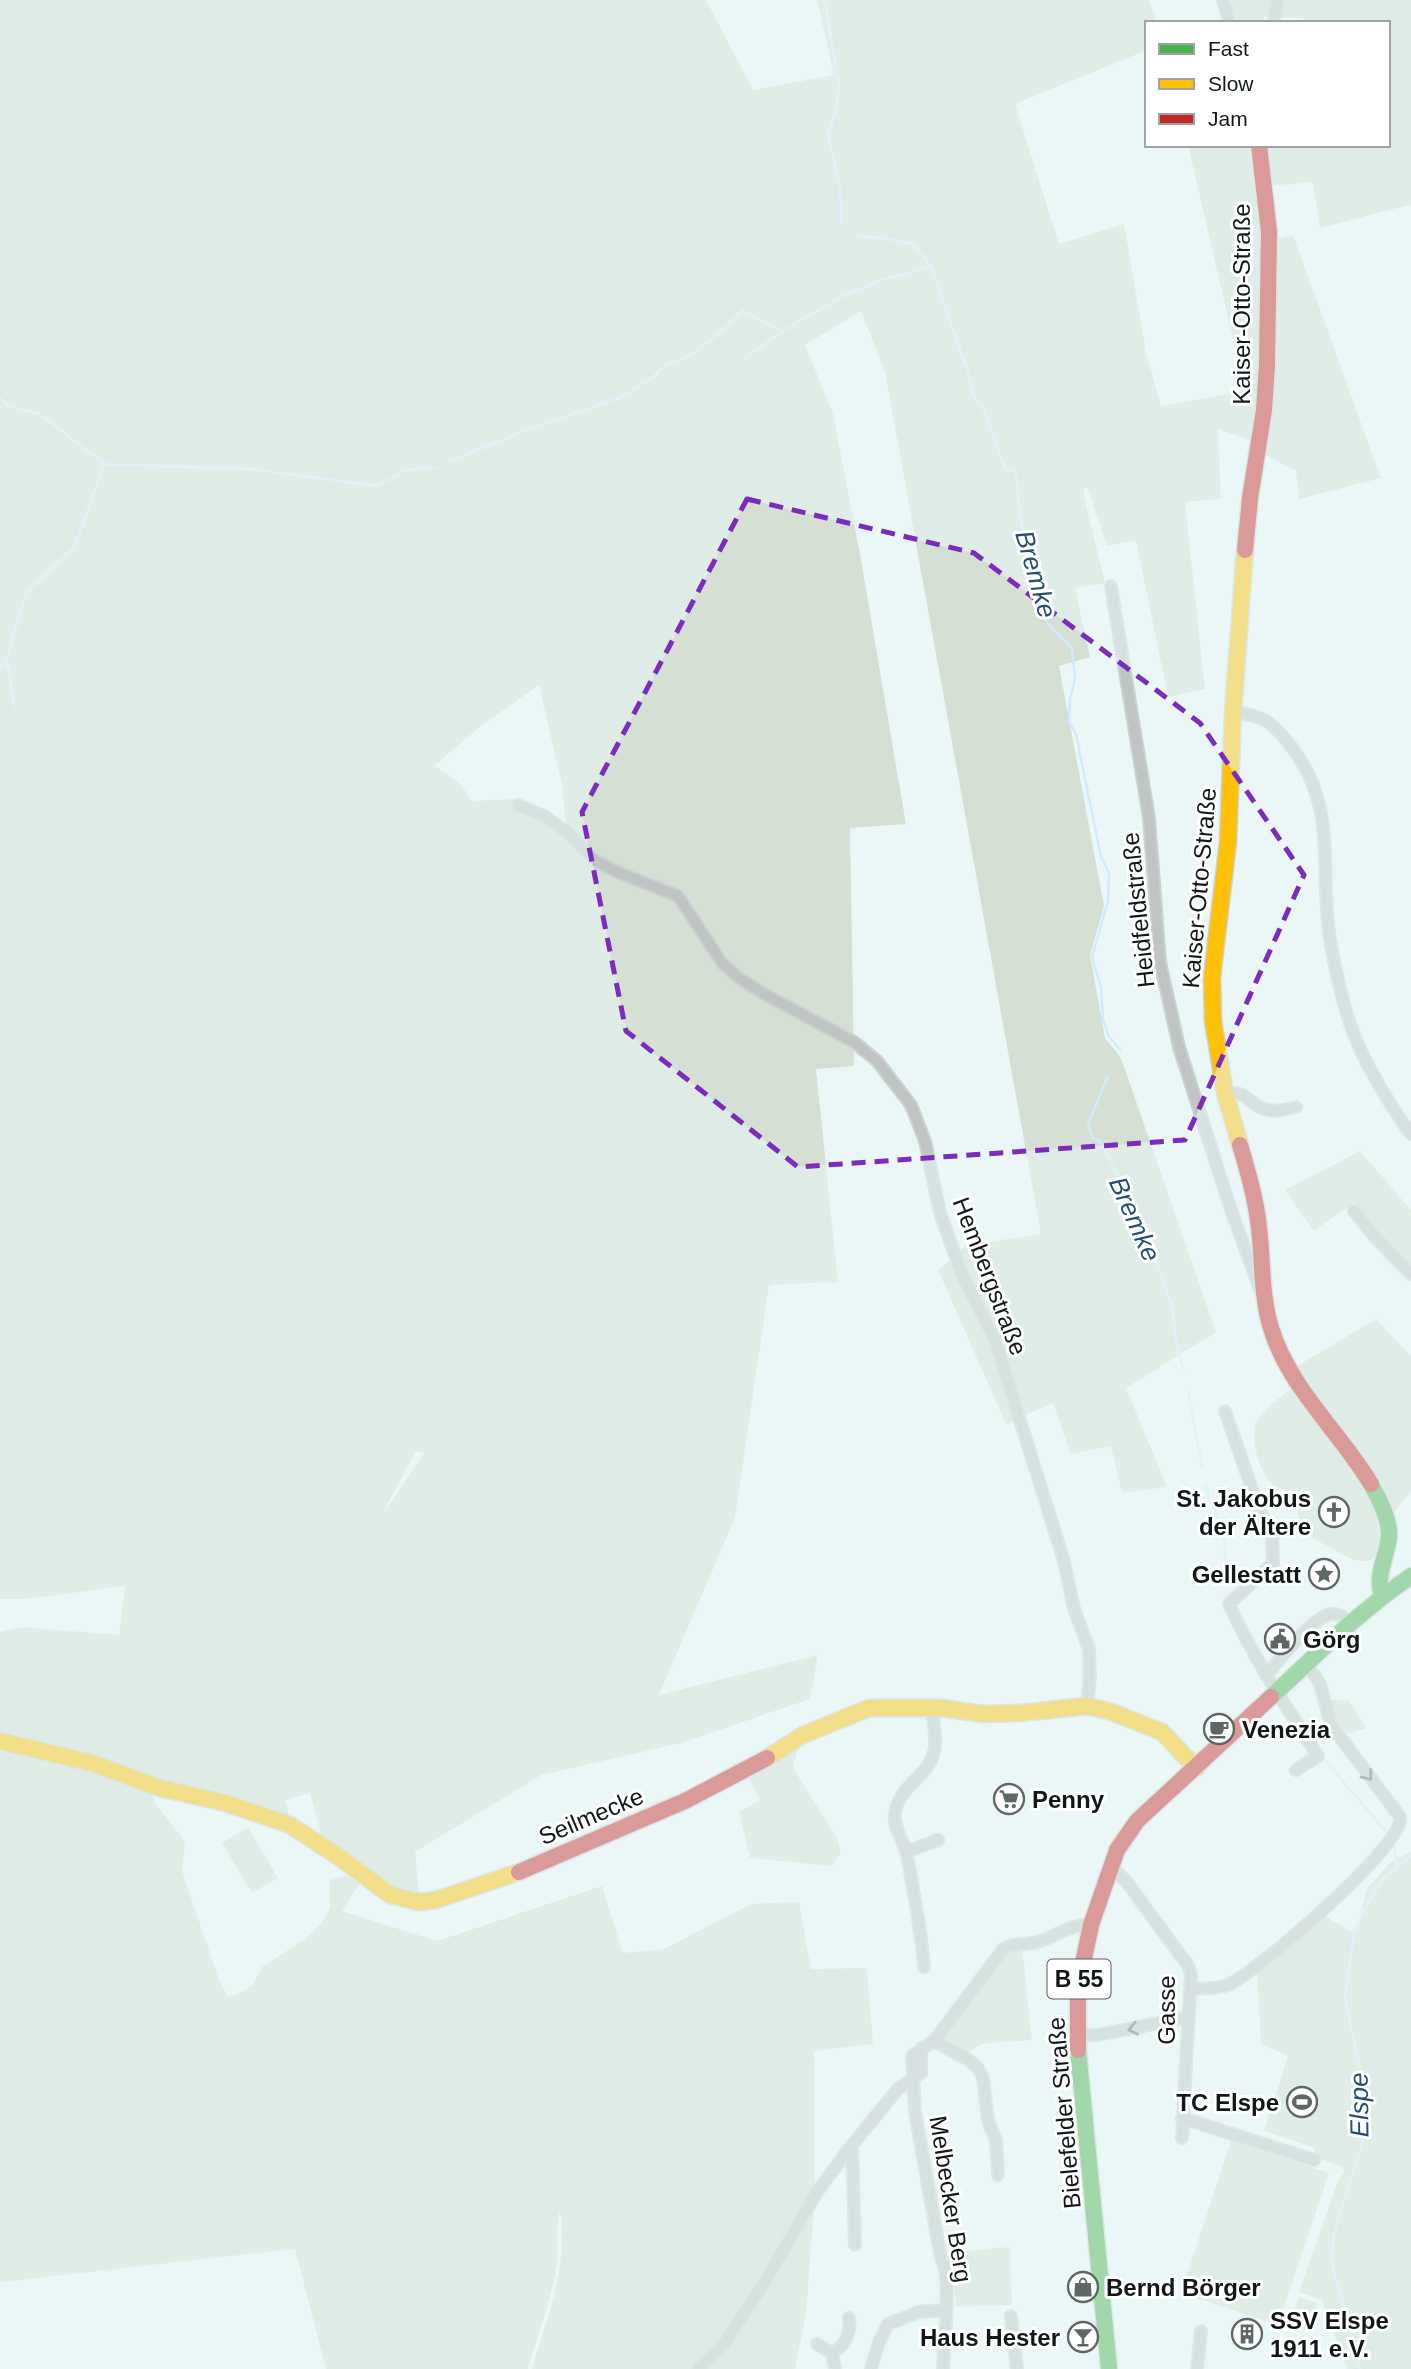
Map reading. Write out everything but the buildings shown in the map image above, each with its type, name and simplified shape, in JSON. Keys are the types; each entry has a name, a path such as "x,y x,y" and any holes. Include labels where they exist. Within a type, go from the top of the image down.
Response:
{"street":[{"path":"1223,0 1229,21"},
{"path":"1273,21 1278,0"},
{"name":"Kaiser-Otto-Straße","path":"1259,147 1269,232 1267,365 1264,410 1250,498 1233,712 1228,842 1212,978 1213,1021 1225,1093 1254,1195 1265,1301 1271,1329 1286,1366 1358,1462 1385,1515 1389,1535 1380,1575 1379,1587 1382,1595"},
{"name":"Heidfeldstraße","path":"1111,586 1149,818 1163,974 1179,1047 1235,1222 1265,1301"},
{"path":"1233,712 1257,715 1279,731 1300,757 1315,785 1322,808 1327,880 1326,915 1352,1030 1361,1051 1411,1134"},
{"name":"Hembergstraße","path":"518,805 544,816 566,831 594,860 678,896 722,963 739,978 766,995 853,1042 877,1061 911,1105 925,1141 940,1213 962,1275 995,1339 1064,1561 1074,1609 1089,1648 1087,1706"},
{"path":"1225,1093 1241,1093 1269,1110 1296,1107"},
{"path":"1354,1211 1411,1274"},
{"path":"1224,1411 1260,1512 1272,1533 1273,1563 1229,1604 1266,1675 1318,1756 1296,1770"},
{"name":"Bielefelder Straße","path":"1109,2369 1077,2036 1078,1987 1091,1925 1109,1869 1123,1838 1138,1821 1350,1623 1382,1595 1411,1576"},
{"path":"1266,1675 1308,1629 1323,1617 1339,1615 1350,1623"},
{"path":"1191,1989 1221,1987 1231,1983 1308,1924 1359,1875 1397,1831 1401,1822 1331,1725 1320,1684 1307,1664"},
{"name":"Seilmecke","path":"0,1741 92,1763 160,1788 225,1803 290,1825 390,1895 419,1902 436,1900 512,1875 685,1801 764,1760 803,1735 869,1708 932,1708 983,1714 1087,1706 1109,1711 1162,1732 1196,1768"},
{"path":"923,1967 921,1939 906,1852 896,1825 896,1808 907,1786 927,1769 930,1762 935,1746 932,1708"},
{"path":"906,1852 938,1840"},
{"name":"Gasse","path":"1109,1869 1117,1872 1126,1881 1191,1973 1182,2138"},
{"path":"698,2369 724,2344 766,2280 817,2192 898,2089 913,2078 912,2056 934,2041 1004,1948 1036,1942 1079,1925 1091,1925"},
{"path":"1077,2036 1109,2033 1189,2017"},
{"path":"934,2041 969,2060 978,2068 983,2078 988,2121 996,2140 998,2175"},
{"name":"Melbecker Berg","path":"913,2078 919,2139 941,2259 945,2267 943,2369"},
{"path":"1182,2118 1314,2160"},
{"path":"852,2145 855,2245"},
{"path":"871,2369 879,2342 888,2325 919,2312 946,2310"},
{"path":"1011,2316 1017,2369"},
{"path":"832,2353 845,2343 849,2318"},
{"path":"1197,2369 1201,2331"},
{"path":"817,2344 832,2353 835,2369"}],"highlighted area":[{"path":"747,499 974,553 1200,723 1304,875 1185,1140 798,1167 626,1031 582,812"}],"shaded area":[{"path":"0,0 706,0 753,90 834,75 817,0 1149,0 1156,21 1145,21 1145,51 1015,104 1059,244 1124,224 1146,353 1161,406 1245,391 1188,147 1390,147 1390,21 1304,21 1304,18 1264,17 1263,21 1237,21 1230,0 1411,0 1411,208 1409,205 1320,228 1313,182 1268,186 1275,239 1293,235 1381,478 1299,499 1296,471 1266,455 1274,355 1259,391 1253,441 1218,429 1221,499 1185,502 1205,689 1168,697 1136,540 1107,546 1087,486 1083,492 1105,583 1075,588 1090,657 1059,666 1104,906 1090,955 1105,1038 1121,1058 1216,1332 1126,1388 1167,1487 1122,1493 1111,1446 1071,1454 1053,1403 1006,1424 938,1270 967,1245 1041,1234 885,372 861,311 805,345 833,414 906,824 850,828 854,1066 816,1069 838,1282 769,1285 735,1518 659,1695 818,1655 810,1699 681,1743 541,1775 415,1852 419,1895 394,1891 331,1848 321,1834 310,1793 285,1800 291,1823 152,1789 157,1806 182,1837 185,1846 182,1871 219,1980 228,1997 243,1992 254,1983 262,1967 305,1939 321,1924 330,1908 330,1880 347,1876 360,1883 342,1911 437,1941 602,1886 623,1953 664,1949 751,1904 799,1902 811,1969 867,1968 873,2044 814,2051 815,2193 806,2315 795,2369 532,2369 559,2271 562,2251 560,2211 555,2275 528,2369 326,2369 295,2249 0,2282 0,1632 22,1627 119,1635 125,1586 26,1599 0,1599","holes":["539,685 562,785 566,827 535,807 513,799 471,801 460,784 434,766 481,726","416,1451 424,1453 383,1514"]},
{"path":"1360,1151 1411,1210 1411,1266 1355,1202 1314,1231 1285,1190"},
{"path":"1376,1319 1411,1356 1411,1490 1392,1515 1294,1368"},
{"path":"1296,1385 1350,1457 1371,1498 1379,1539 1378,1551 1367,1561 1343,1555 1309,1535 1300,1521 1289,1492 1273,1485 1259,1463 1255,1425 1271,1405"},
{"path":"1327,1700 1348,1700 1367,1728 1339,1736"},
{"path":"798,1746 793,1768 837,1838 841,1852 832,1866 750,1858 739,1812 760,1800 748,1777"},
{"path":"248,1827 278,1878 252,1893 222,1843"},
{"path":"1411,1852 1411,2369 1347,2369 1322,2300 1299,2292 1338,2181 1345,2171 1342,2167 1312,2156 1315,2148 1264,2131 1288,2056 1261,2044 1257,1970 1323,1915 1352,1932 1360,1917 1367,1888 1394,1859"},
{"path":"1022,1948 1032,2040 981,2044 968,2053 942,2040 1011,1949"},
{"path":"1231,2141 1329,2173 1278,2325 1181,2293"},
{"path":"1010,2247 1012,2305 956,2307 952,2252"},
{"path":"1299,2297 1317,2303 1308,2331 1289,2325"}],"waterway":[{"name":"Bremke","path":"825,0 835,62 832,73 840,80 835,114 828,135 840,188 841,224"},
{"name":"Bremke","path":"855,236 913,244 931,266 974,397 984,410 1005,468 1016,473 1025,540 1040,575 1034,588 1047,623 1072,648 1075,679 1070,699 1069,722 1076,734 1101,857 1109,873 1108,901 1092,957 1101,987 1103,1019 1109,1037 1120,1049"},
{"path":"451,461 522,432 621,397 652,378 663,367 695,353 742,310 782,331 843,296 882,280 930,267"},
{"path":"746,358 782,331"},
{"path":"0,398 8,406 40,414 104,464 250,469 377,486 406,470 436,467"},
{"path":"0,667 7,657 26,593 75,546 104,464"},
{"path":"7,658 14,707"},
{"name":"Bremke","path":"1108,1076 1088,1124 1092,1137 1101,1142 1126,1192 1140,1223 1141,1241 1150,1245 1172,1306 1183,1369"},
{"name":"Bremke","path":"1188,1391 1202,1466"},
{"name":"Bremke","path":"1205,1485 1224,1536 1226,1570"},
{"name":"Bremke","path":"1325,1760 1387,1833"},
{"name":"Bremke","path":"1394,1841 1396,1868"},
{"name":"Elspe","path":"1360,2369 1333,2267 1332,2250 1334,2234 1362,2143 1361,2072 1345,1998 1354,1934 1364,1910 1384,1878 1411,1856"}],"traffic: fast":[{"path":"1371,1484 1389,1530 1380,1581 1382,1596"},
{"path":"1271,1697 1356,1619 1411,1576"},
{"path":"1078,2050 1109,2369"}],"traffic: slow":[{"path":"1240,1145 1225,1093 1213,1021 1212,977 1228,842 1233,712 1245,550"},
{"path":"767,1758 803,1735 869,1708 942,1708 983,1714 1087,1706 1109,1711 1162,1732 1196,1768"},
{"path":"0,1741 92,1763 160,1788 225,1803 290,1825 390,1895 419,1902 436,1900 519,1872"}],"traffic: jam":[{"path":"1245,550 1264,410 1267,365 1269,232 1259,147"},
{"path":"1240,1145 1258,1217 1268,1316 1279,1350 1302,1390 1371,1484"},
{"path":"1078,2050 1078,1987 1091,1925 1117,1850 1137,1821 1271,1697"},
{"path":"519,1872 685,1801 767,1758"}],"place":[{"name":"St. Jakobus der Ältere","path":"1334,1512"},
{"name":"Gellestatt","path":"1324,1574"},
{"name":"Görg","path":"1280,1639"},
{"name":"Venezia","path":"1219,1729"},
{"name":"Penny","path":"1009,1799"},
{"name":"TC Elspe","path":"1302,2102"},
{"name":"Bernd Börger","path":"1083,2287"},
{"name":"SSV Elspe 1911 e.V.","path":"1247,2334"},
{"name":"Haus Hester","path":"1083,2337"}]}
